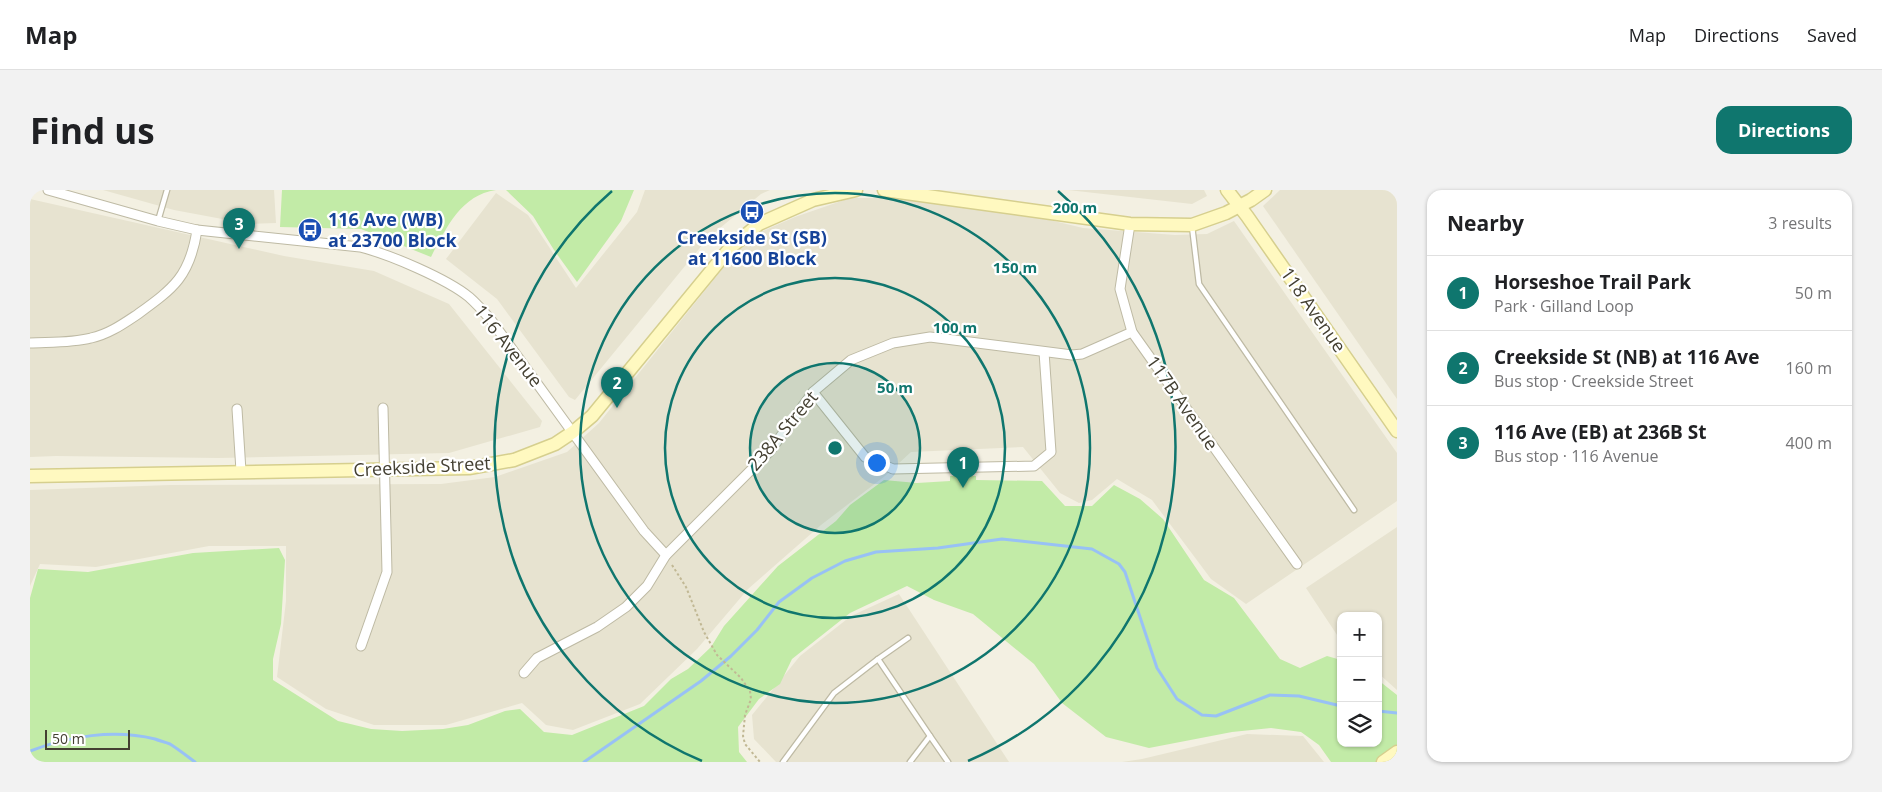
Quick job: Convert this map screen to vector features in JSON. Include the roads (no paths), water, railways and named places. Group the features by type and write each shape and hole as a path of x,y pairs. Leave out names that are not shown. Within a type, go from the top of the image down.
{"street":[{"name":"116 Avenue","path":"48,190 197,230 360,247 381,254 451,285 468,296 491,320 644,531 666,554"},
{"name":"Creekside Street","path":"30,476 469,468 501,463 533,454 555,444 592,416 730,248 759,224 813,200 856,190"},
{"path":"884,190 1130,224 1192,225 1204,222 1240,206 1265,190"},
{"name":"118 Avenue","path":"1227,190 1397,431"},
{"name":"117B Avenue","path":"1130,224 1120,289 1132,332 1297,564"},
{"path":"30,343 85,340 102,335 126,322 167,293 181,278 190,259 197,230"},
{"name":"238A Street","path":"524,673 536,658 597,627 626,607 647,586 666,554 770,451 813,392 851,360 893,343 930,337 1072,355 1082,354 1132,332"},
{"path":"813,392 865,457 893,469 1034,466 1051,452 1044,352"},
{"path":"361,646 387,572 383,408"},
{"path":"237,409 241,471"},
{"path":"1383,762 1397,752"}],"lane":[{"path":"158,221 167,190"},
{"path":"1192,225 1200,284 1354,510"},
{"path":"783,762 834,693 878,658 908,638"},
{"path":"878,658 948,762"},
{"path":"910,762 930,736"}],"waterway":[{"path":"584,762 701,681 731,656 757,630 779,602 812,578 845,561 876,552 938,548 1002,539 1092,549 1119,564 1125,572 1157,668 1177,699 1202,715 1216,716 1270,695 1299,696 1337,705"},
{"path":"1382,711 1397,713"},
{"path":"30,751 76,738 108,734 124,735 155,739 170,744 195,762"}],"place":[{"name":"Creekside St (SB) at 11600 Block","path":"752,212"},
{"name":"116 Ave (WB) at 23700 Block","path":"310,230"},
{"name":"116 Ave (EB) at 236B St","path":"239,249"},
{"name":"Creekside St (NB) at 116 Ave","path":"617,408"},
{"name":"Horseshoe Trail Park","path":"963,488"}]}
